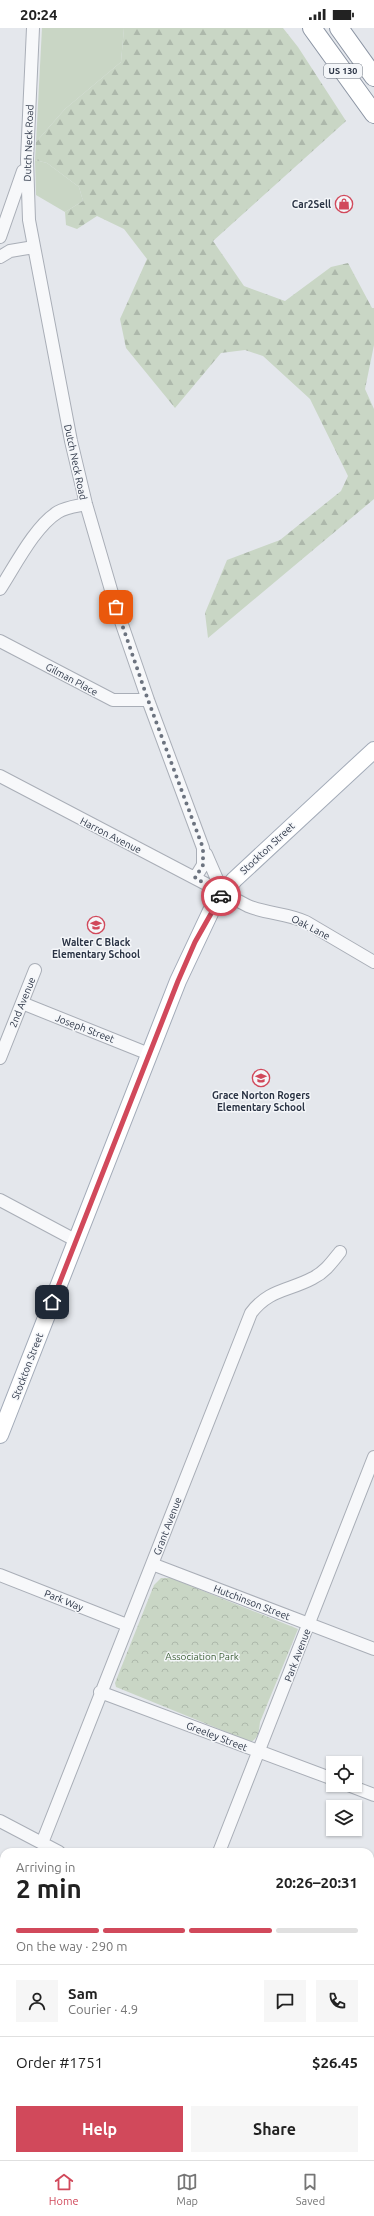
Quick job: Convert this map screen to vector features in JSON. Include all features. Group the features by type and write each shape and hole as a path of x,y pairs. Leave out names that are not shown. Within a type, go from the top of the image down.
{"highway":[{"name":"US 130","path":"312,28 374,114"},
{"name":"US 130","path":"339,28 374,77"}],"main road":[{"name":"Stockton Street","path":"0,1435 75,1240 195,942 223,893 249,865 374,750"}],"street":[{"name":"Dutch Neck Road","path":"32,28 27,188 34,247 71,441 86,504 116,607 148,700 203,848 203,865 195,878"},
{"path":"0,237 27,159"},
{"path":"0,257 10,251 34,247"},
{"path":"0,589 40,528 50,517 60,511 86,504"},
{"name":"Gilman Place","path":"0,641 113,700 148,700"},
{"name":"Harron Avenue","path":"0,776 223,893"},
{"path":"203,848 223,893"},
{"name":"Oak Lane","path":"223,893 260,911 294,917 306,922 374,962"},
{"name":"2nd Avenue","path":"0,1058 35,970"},
{"name":"Joseph Street","path":"22,1003 149,1054"},
{"path":"0,1200 75,1240"},
{"name":"Grant Avenue","path":"42,1843 100,1692 251,1313 269,1295 312,1278 325,1270 340,1252"},
{"name":"Park Avenue","path":"221,1848 374,1457"},
{"name":"Hutchinson Street","path":"152,1564 374,1649"},
{"name":"Park Way","path":"0,1575 127,1625"},
{"name":"Greeley Street","path":"100,1692 326,1776"},
{"path":"362,1790 374,1795"},
{"path":"0,1821 51,1848"}],"green space":[{"path":"42,28 124,28 121,62 65,109 36,142"},
{"path":"124,28 283,28 298,47 346,121 213,241 244,286 285,301 331,267 348,263 372,308 374,308 374,345 365,389 374,409 374,499 208,638 205,613 227,560 280,540 341,491 348,476 310,399 263,356 245,350 221,353 175,408 126,348 120,319 147,259 124,229 97,216 77,229 66,225 65,212 83,201 79,187 47,163 35,160 36,142 65,109 121,62"},
{"path":"35,160 47,163 79,187 83,201 65,212 36,195"},
{"name":"Association Park","path":"161,1578 171,1578 298,1629 260,1722 257,1736 251,1742 116,1687 115,1683 154,1585"}],"way so far":[{"path":"116,607 148,700 203,848 203,865 195,878 223,893 221,896"}],"place":[{"name":"Car2Sell","path":"344,204"},
{"name":"Walter C Black Elementary School","path":"96,925"},
{"name":"Grace Norton Rogers Elementary School","path":"261,1078"}],"route":[{"path":"52,1302 75,1240 178,981 211,910 221,896"}]}
